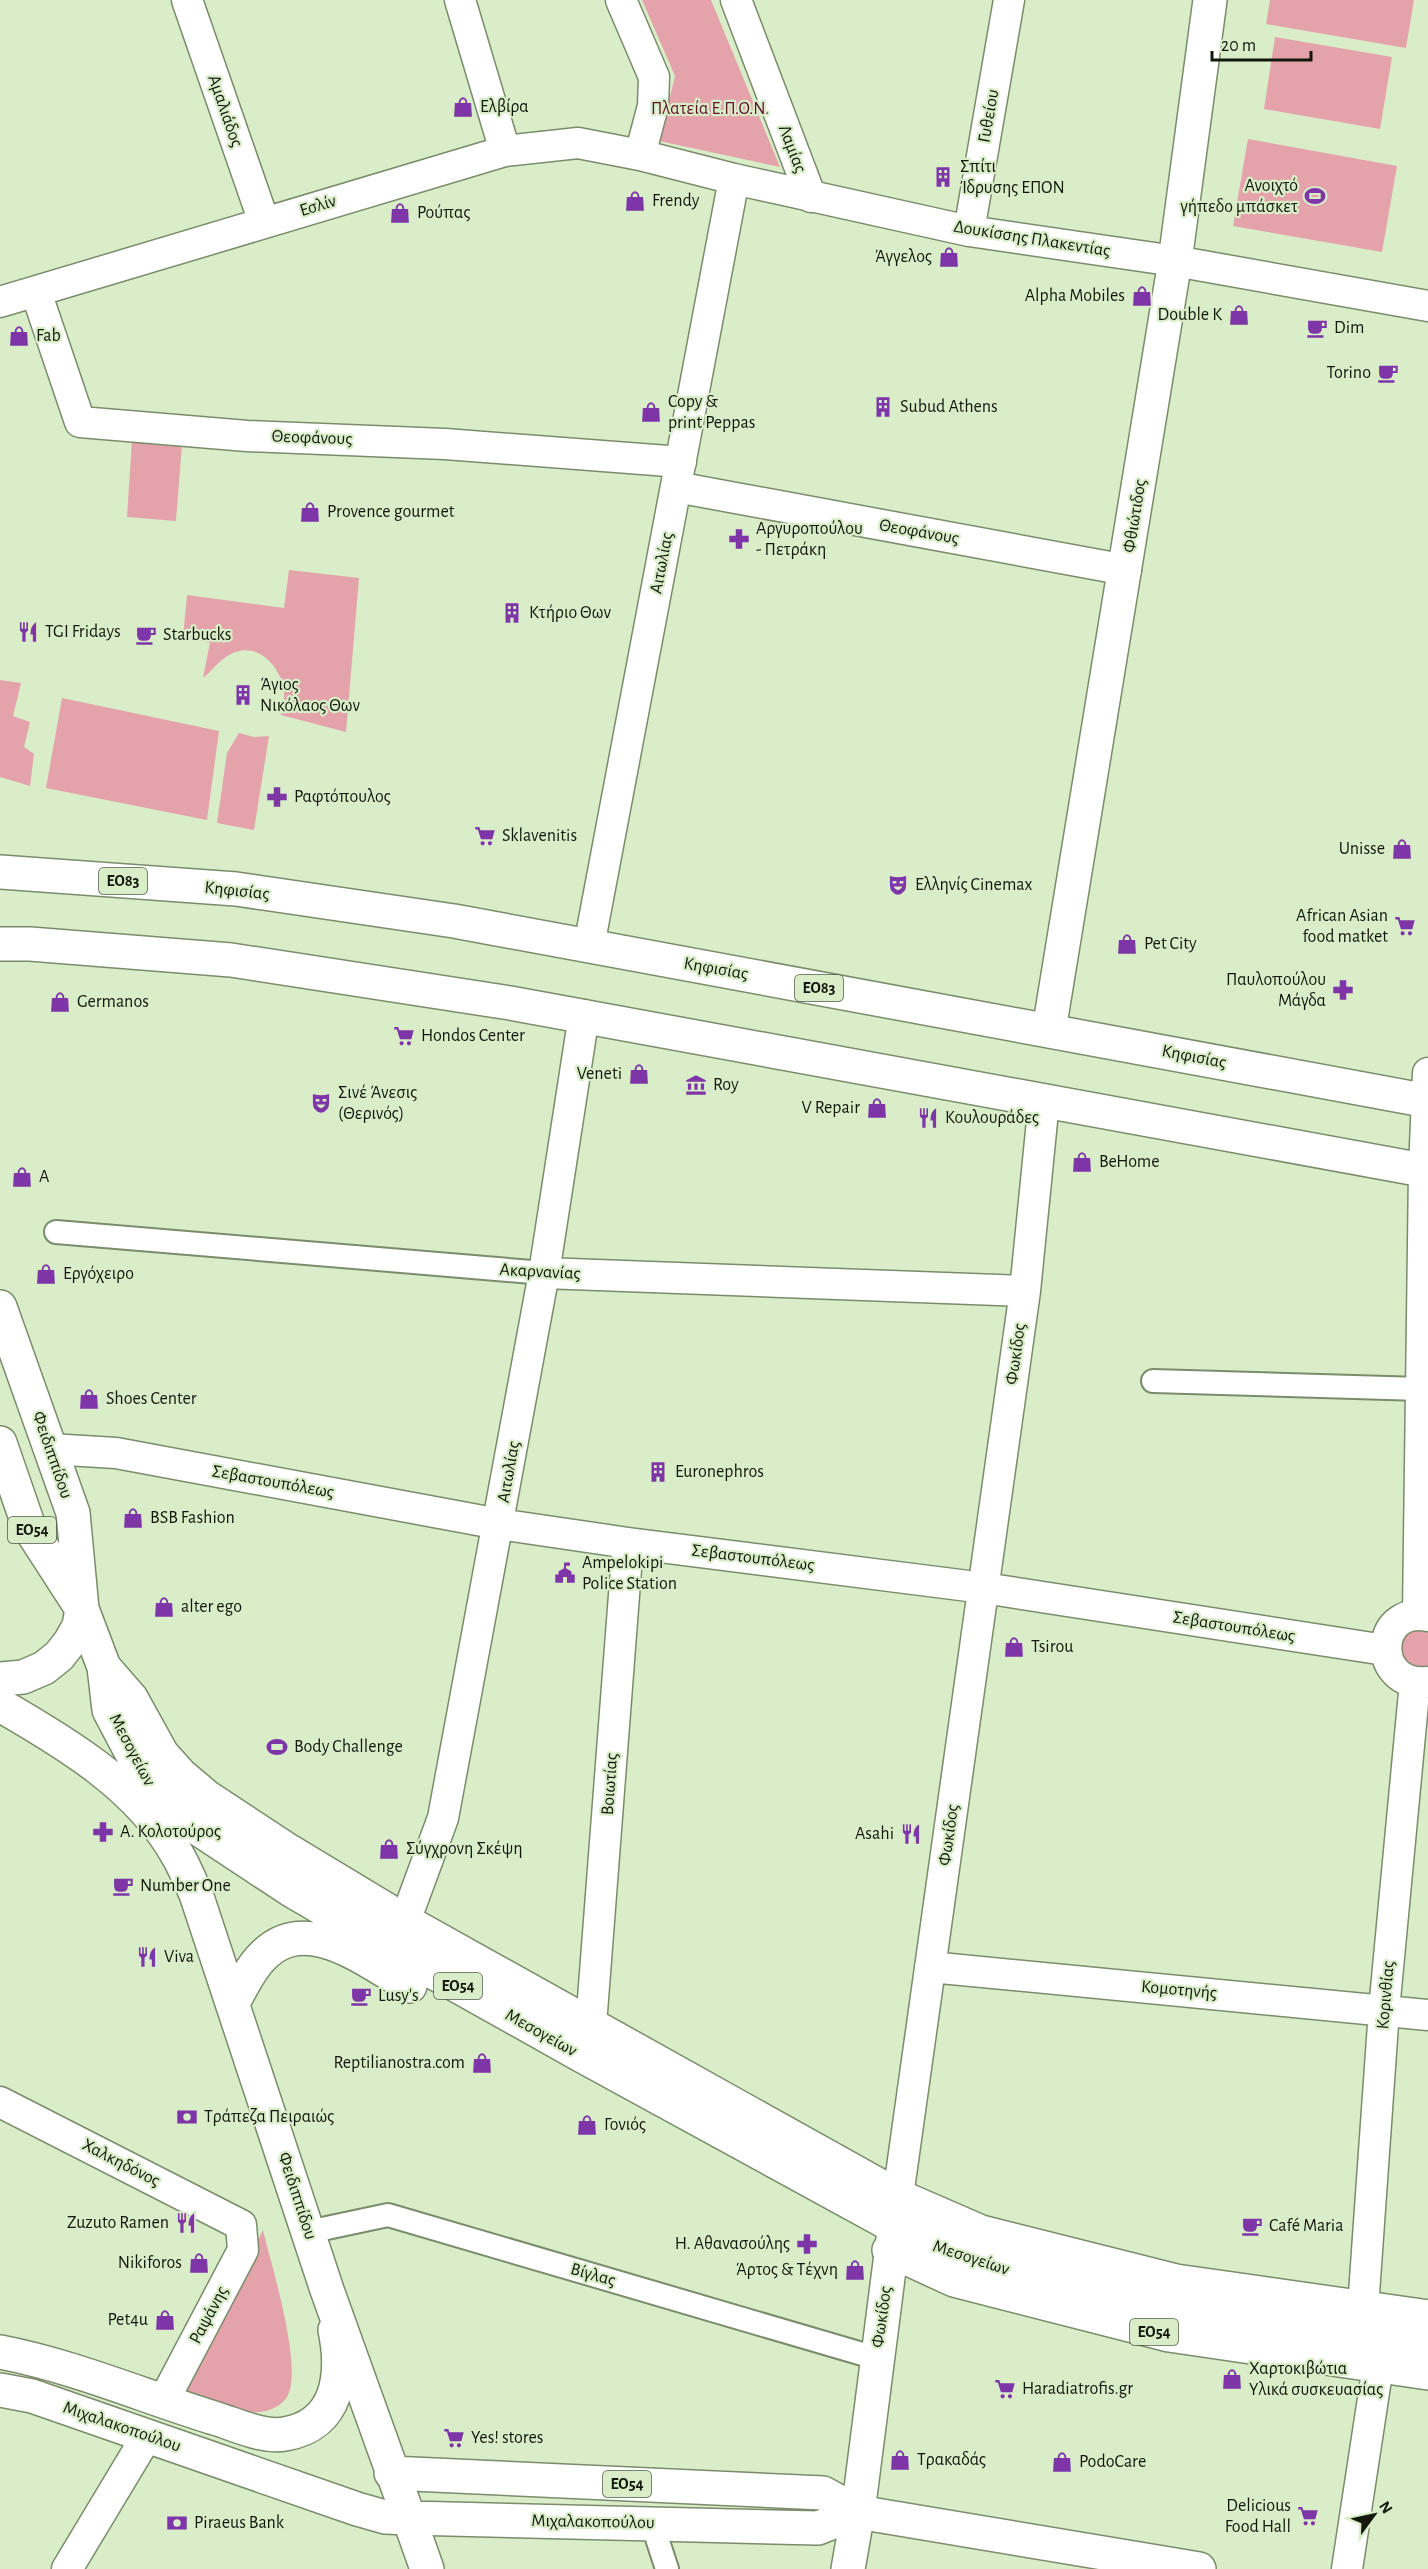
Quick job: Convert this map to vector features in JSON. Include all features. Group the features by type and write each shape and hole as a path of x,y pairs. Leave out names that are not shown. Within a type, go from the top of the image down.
{"main road":[{"name":"Φθιώτιδος","path":"1050,1030 1175,261 1210,0"},
{"name":"Κηφισίας","path":"0,873 236,890 454,921 1050,1030 1428,1092"},
{"path":"0,944 30,944 231,960 584,1015 1426,1170"},
{"name":"Φειδιππίδου","path":"0,1307 73,1513 82,1609"},
{"name":"Φειδιππίδου","path":"0,1443 30,1527 82,1609 104,1667"},
{"path":"0,1679 22,1677 44,1668 59,1656 79,1626 82,1609"},
{"name":"Μεσογείων","path":"104,1667 131,1698 162,1754 181,1775 207,1797 289,1851 405,1921 591,2025 894,2225 954,2280 1169,2336 1428,2373"},
{"name":"Μεσογείων","path":"104,1667 109,1710 140,1772 161,1799 188,1822 291,1890 390,1948 928,2245 977,2262 1172,2312 1428,2348"},
{"name":"Μεσογείων","path":"0,1705 81,1756 136,1800"},
{"name":"Φειδιππίδου","path":"136,1800 178,1855 196,1894 327,2290 427,2569"},
{"name":"Μεσογείων","path":"233,2003 259,1960 272,1947 289,1940 308,1937 337,1944 894,2225 981,2232 1037,2248 1176,2281 1428,2317"},
{"name":"Φωκίδος","path":"848,2569 858,2512 894,2225"},
{"name":"Μιχαλακοπούλου","path":"0,2352 42,2360 262,2433 284,2434 305,2428 323,2415 334,2397 339,2375 337,2340 327,2290"},
{"name":"Μιχαλακοπούλου","path":"0,2390 32,2396 357,2509 386,2517 818,2528 858,2512"},
{"name":"ΕΟ54","path":"392,2474 823,2493 858,2512 1093,2561 1199,2569"}],"street":[{"name":"Αμαλιάδος","path":"187,0 264,222"},
{"path":"460,0 505,151"},
{"path":"621,0 654,77 653,106 640,154"},
{"name":"Λαμίας","path":"736,0 811,197"},
{"name":"Γυθείου","path":"969,231 1009,0"},
{"name":"Εσλίν","path":"0,302 505,151 578,143 640,154"},
{"name":"Δουκίσσης Πλακεντίας","path":"640,154 734,179 969,231 1175,261 1428,306"},
{"name":"Αιτωλίας","path":"589,946 734,179"},
{"name":"Θεοφάνους","path":"36,292 80,422 247,436 445,444 679,475 1126,570"},
{"name":"Αιτωλίας","path":"405,1921 443,1818 544,1273 584,1015"},
{"path":"1421,1682 1404,1678 1394,1671 1388,1662 1385,1650 1391,1630 1399,1622 1423,1615 1421,1389 1428,1092"},
{"name":"Φωκίδος","path":"894,2225 1025,1291 1044,1101"},
{"name":"Ακαρνανίας","path":"56,1232 544,1273 1025,1291"},
{"path":"1154,1381 1421,1389"},
{"name":"Σεβαστουπόλεως","path":"50,1449 117,1453 499,1524 628,1543 984,1588 1385,1650"},
{"name":"Βοιωτίας","path":"591,2025 628,1543"},
{"name":"Κορινθίας","path":"1363,2308 1384,2010 1421,1682"},
{"name":"Κομοτηνής","path":"930,1966 1428,2015"},
{"name":"Χαλκηδόνος","path":"0,2102 241,2225"},
{"name":"Βίγλας","path":"308,2232 388,2216 876,2358"},
{"name":"Ραψάνης","path":"163,2402 243,2250 241,2225"},
{"path":"1347,2569 1378,2366"},
{"path":"68,2569 147,2436"},
{"path":"652,2523 667,2569"}],"green space":[{"name":"Πλατεία Ε.Π.Ο.Ν.","path":"642,0 711,0 780,167 659,141 675,76"},
{"path":"1270,0 1414,0 1406,48 1266,24"},
{"path":"1275,37 1392,57 1380,129 1264,109"},
{"name":"Ανοιχτό γήπεδο μπάσκετ","path":"1248,139 1397,166 1382,252 1233,226"},
{"path":"132,440 182,444 176,521 127,517"},
{"path":"289,570 359,578 346,732 281,715 284,692 279,674 273,665 259,653 241,651 231,654 203,678 210,643 183,637 187,595 284,608"},
{"path":"0,680 21,683 13,716 30,722 24,747 34,754 30,786 0,777"},
{"path":"62,698 219,731 207,820 46,788"},
{"path":"239,733 254,737 269,736 254,830 217,823 227,753"},
{"path":"1409,1630 1428,1631 1428,1670 1402,1666 1398,1642"},
{"path":"263,2230 279,2290 289,2341 292,2364 291,2383 287,2397 275,2408 260,2412 239,2412 180,2393"}],"place":[{"name":"Ελβίρα","path":"463,107"},
{"name":"Σπίτι Ίδρυσης ΕΠΟΝ","path":"943,177"},
{"name":"Ανοιχτό γήπεδο μπάσκετ","path":"1315,196"},
{"name":"Frendy","path":"635,201"},
{"name":"Ρούπας","path":"400,213"},
{"name":"Άγγελος","path":"949,257"},
{"name":"Alpha Mobiles","path":"1142,296"},
{"name":"Double K","path":"1239,315"},
{"name":"Dim","path":"1317,328"},
{"name":"Fab","path":"19,336"},
{"name":"Torino","path":"1388,373"},
{"name":"Subud Athens","path":"883,407"},
{"name":"Copy & print Peppas","path":"651,412"},
{"name":"Provence gourmet","path":"310,512"},
{"name":"Αργυροπούλου - Πετράκη","path":"739,539"},
{"name":"Κτήριο Θων","path":"512,613"},
{"name":"TGI Fridays","path":"28,632"},
{"name":"Starbucks","path":"146,635"},
{"name":"Άγιος Νικόλαος Θων","path":"243,695"},
{"name":"Ραφτόπουλος","path":"277,797"},
{"name":"Sklavenitis","path":"485,836"},
{"name":"Unisse","path":"1402,849"},
{"name":"Ελληνίς Cinemax","path":"898,885"},
{"name":"African Asian food matket","path":"1405,926"},
{"name":"Pet City","path":"1127,944"},
{"name":"Παυλοπούλου Μάγδα","path":"1343,990"},
{"name":"Germanos","path":"60,1002"},
{"name":"Hondos Center","path":"404,1036"},
{"name":"Veneti","path":"639,1074"},
{"name":"Roy","path":"696,1085"},
{"name":"Σινέ Άνεσις (Θερινός)","path":"321,1103"},
{"name":"V Repair","path":"877,1108"},
{"name":"Κουλουράδες","path":"928,1118"},
{"name":"BeHome","path":"1082,1162"},
{"name":"A","path":"22,1177"},
{"name":"Εργόχειρο","path":"46,1274"},
{"name":"Shoes Center","path":"89,1399"},
{"name":"Euronephros","path":"658,1472"},
{"name":"BSB Fashion","path":"133,1518"},
{"name":"Ampelokipi Police Station","path":"565,1573"},
{"name":"alter ego","path":"164,1607"},
{"name":"Tsirou","path":"1014,1647"},
{"name":"Body Challenge","path":"277,1747"},
{"name":"Α. Κολοτούρος","path":"103,1832"},
{"name":"Asahi","path":"911,1834"},
{"name":"Σύγχρονη Σκέψη","path":"389,1849"},
{"name":"Number One","path":"123,1886"},
{"name":"Viva","path":"147,1957"},
{"name":"Lusy's","path":"361,1996"},
{"name":"Reptilianostra.com","path":"482,2063"},
{"name":"Τράπεζα Πειραιώς","path":"187,2117"},
{"name":"Γονιός","path":"587,2125"},
{"name":"Zuzuto Ramen","path":"186,2223"},
{"name":"Café Maria","path":"1252,2226"},
{"name":"Η. Αθανασούλης","path":"807,2244"},
{"name":"Nikiforos","path":"199,2263"},
{"name":"Άρτος & Τέχνη","path":"855,2270"},
{"name":"Pet4u","path":"165,2320"},
{"name":"Χαρτοκιβώτια Υλικά συσκευασίας","path":"1232,2379"},
{"name":"Haradiatrofis.gr","path":"1005,2389"},
{"name":"Yes! stores","path":"454,2438"},
{"name":"Τρακαδάς","path":"900,2460"},
{"name":"PodoCare","path":"1062,2462"},
{"name":"Delicious Food Hall","path":"1308,2516"},
{"name":"Piraeus Bank","path":"177,2523"}]}
